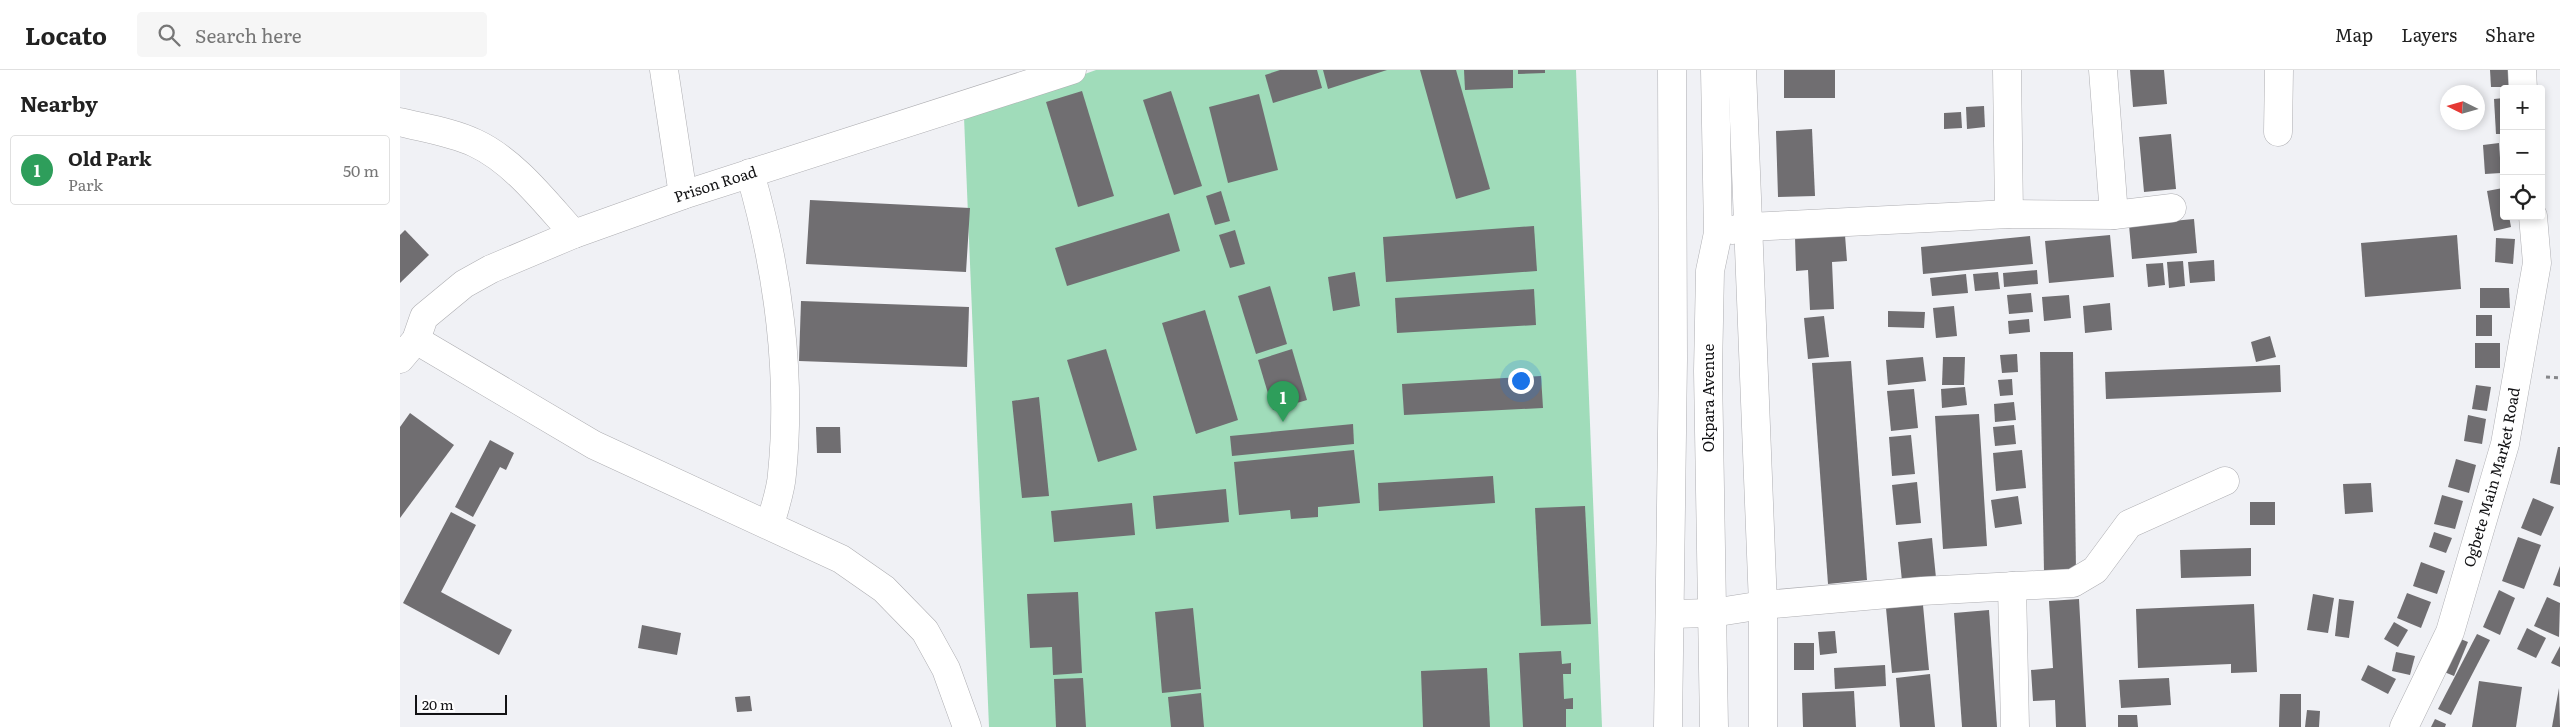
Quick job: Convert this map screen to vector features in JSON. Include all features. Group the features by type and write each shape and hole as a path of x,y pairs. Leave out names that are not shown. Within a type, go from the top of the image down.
{"street":[{"path":"664,70 683,195"},
{"name":"Prison Road","path":"408,350 424,318 464,284 491,269 574,234 683,195 1072,70"},
{"path":"1668,727 1673,359 1672,70"},
{"name":"Okpara Avenue","path":"1714,70 1718,233 1710,271 1708,361 1714,727"},
{"path":"1742,70 1763,604 1763,727"},
{"path":"2007,70 2009,214"},
{"path":"2103,70 2114,215"},
{"path":"2278,132 2279,70"},
{"path":"2522,70 2523,85"},
{"path":"400,122 473,142 492,152 530,186 574,234"},
{"path":"750,173 761,210 774,284 786,379 782,475 770,525"},
{"path":"1718,233 1748,227 2009,214 2114,215 2172,208"},
{"name":"Ogbete Main Market Road","path":"2404,727 2450,632 2505,444 2537,263 2533,220"},
{"path":"408,350 594,445 841,559 884,589 925,631 946,669 967,727"},
{"path":"1670,614 1712,613 1763,604 2073,582 2082,579 2095,570 2128,524 2225,481"},
{"path":"2012,586 2015,727"}],"green space":[{"path":"1096,70 1576,70 1602,727 989,727 964,117"}],"building":[{"path":"1280,70 1317,70 1322,88 1273,103 1265,75"},
{"path":"1323,70 1387,70 1328,89"},
{"path":"1420,70 1456,70 1490,189 1456,199"},
{"path":"1464,70 1513,70 1513,88 1465,90"},
{"path":"1518,70 1545,70 1545,73 1518,74"},
{"path":"1784,70 1835,70 1835,98 1784,98"},
{"path":"2130,70 2164,70 2167,104 2133,107"},
{"path":"2490,70 2509,70 2509,85 2491,87"},
{"path":"1082,91 1114,196 1078,207 1046,102"},
{"path":"1171,91 1202,186 1174,195 1143,100"},
{"path":"1259,94 1278,170 1228,183 1209,107"},
{"path":"2500,98 2500,134 2496,134 2494,99"},
{"path":"1984,106 1985,127 1967,129 1966,107"},
{"path":"1961,112 1962,128 1944,129 1944,113"},
{"path":"1812,129 1815,196 1778,197 1776,131"},
{"path":"2171,134 2176,189 2144,192 2139,137"},
{"path":"2499,143 2500,173 2485,174 2483,145"},
{"path":"2500,189 2500,220 2510,220 2511,227 2494,231 2487,191"},
{"path":"1221,191 1230,221 1215,225 1206,196"},
{"path":"810,200 970,208 966,272 806,264"},
{"path":"1169,213 1180,251 1067,286 1055,248"},
{"path":"2194,219 2197,253 2132,259 2129,225"},
{"path":"1534,226 1537,271 1386,282 1383,237"},
{"path":"405,230 429,255 400,283 400,235"},
{"path":"1235,230 1245,264 1230,268 1219,235"},
{"path":"1845,235 1847,261 1832,262 1834,309 1810,310 1808,270 1796,271 1795,237"},
{"path":"2110,235 2114,277 2049,283 2045,241"},
{"path":"2457,235 2461,289 2365,297 2361,243"},
{"path":"2030,236 2033,264 1923,274 1921,247"},
{"path":"2496,238 2515,239 2513,264 2495,262"},
{"path":"2214,260 2215,281 2190,283 2188,262"},
{"path":"2183,261 2185,286 2169,288 2167,262"},
{"path":"2163,263 2165,285 2148,287 2146,264"},
{"path":"2037,270 2038,284 2004,287 2003,273"},
{"path":"1355,272 1360,306 1333,311 1328,277"},
{"path":"1998,272 2000,289 1975,291 1973,274"},
{"path":"1966,274 1968,293 1932,296 1930,278"},
{"path":"1270,286 1287,344 1256,354 1238,296"},
{"path":"2480,288 2509,288 2510,308 2480,308"},
{"path":"1534,289 1536,325 1397,333 1395,298"},
{"path":"2031,293 2033,312 2009,314 2007,295"},
{"path":"2069,295 2071,318 2044,321 2042,297"},
{"path":"801,301 969,307 967,367 799,361"},
{"path":"2110,303 2112,330 2085,333 2083,306"},
{"path":"1954,306 1957,336 1936,338 1933,308"},
{"path":"1205,310 1238,420 1196,434 1162,323"},
{"path":"1888,311 1925,312 1924,328 1888,327"},
{"path":"2476,315 2492,315 2492,336 2476,336"},
{"path":"1824,316 1829,357 1808,359 1804,318"},
{"path":"2029,319 2030,332 2009,334 2008,321"},
{"path":"2270,336 2276,357 2256,362 2251,342"},
{"path":"2475,343 2500,343 2500,368 2475,368"},
{"path":"1106,349 1137,450 1098,462 1067,360"},
{"path":"1292,349 1307,400 1273,410 1258,360"},
{"path":"2040,352 2073,352 2076,572 2044,572"},
{"path":"2017,354 2018,372 2002,373 2000,355"},
{"path":"1923,357 1926,381 1888,385 1886,360"},
{"path":"1943,357 1965,357 1964,385 1942,385"},
{"path":"1851,361 1867,580 1828,584 1812,363"},
{"path":"2280,365 2281,392 2106,399 2105,372"},
{"path":"1541,376 1543,408 1404,415 1402,384"},
{"path":"2012,379 2013,395 2000,396 1998,380"},
{"path":"2476,385 2491,387 2487,411 2472,409"},
{"path":"1965,387 1967,405 1942,408 1941,389"},
{"path":"1914,389 1918,428 1891,431 1887,391"},
{"path":"1039,397 1049,496 1022,498 1012,401"},
{"path":"2014,402 2016,420 1995,422 1994,404"},
{"path":"410,413 454,445 400,518 400,427"},
{"path":"1979,414 1987,546 1943,549 1935,416"},
{"path":"2468,415 2486,419 2482,444 2464,441"},
{"path":"1353,424 1354,444 1232,456 1230,436"},
{"path":"2014,425 2016,444 1995,446 1993,427"},
{"path":"816,427 840,427 841,453 817,453"},
{"path":"1911,435 1915,474 1892,476 1889,437"},
{"path":"490,440 514,453 506,470 500,467 473,517 455,507"},
{"path":"2558,447 2560,447 2560,485 2550,483"},
{"path":"1354,450 1360,503 1318,507 1318,517 1291,519 1290,510 1239,515 1234,462"},
{"path":"2022,450 2026,488 1996,491 1993,453"},
{"path":"2456,459 2476,465 2469,493 2448,487"},
{"path":"1493,476 1495,503 1379,511 1378,483"},
{"path":"1917,482 1921,523 1896,525 1892,485"},
{"path":"2371,483 2373,512 2345,514 2343,484"},
{"path":"1226,489 1229,522 1156,529 1153,496"},
{"path":"2442,495 2463,501 2455,529 2434,524"},
{"path":"2018,496 2022,524 1995,528 1991,500"},
{"path":"2533,498 2554,507 2541,536 2521,528"},
{"path":"2250,502 2275,502 2275,525 2250,525"},
{"path":"1132,503 1135,535 1054,542 1051,511"},
{"path":"1585,506 1591,624 1541,626 1535,508"},
{"path":"451,512 476,525 441,592 512,630 499,655 403,603"},
{"path":"2434,532 2452,538 2446,553 2429,547"},
{"path":"2518,537 2541,545 2524,589 2502,581"},
{"path":"1932,538 1936,578 1902,581 1898,542"},
{"path":"2251,548 2251,576 2181,578 2180,550"},
{"path":"2421,562 2445,571 2437,594 2413,586"},
{"path":"2560,566 2560,587 2553,585"},
{"path":"2499,590 2515,598 2500,635 2483,627"},
{"path":"1078,592 1082,673 1053,675 1052,647 1030,648 1027,594"},
{"path":"2407,593 2431,602 2421,628 2397,618"},
{"path":"2313,594 2334,598 2328,633 2307,630"},
{"path":"2547,597 2560,603 2559,637 2534,626"},
{"path":"2079,599 2086,727 2056,727 2055,700 2033,701 2031,670 2053,668 2049,601"},
{"path":"2339,599 2354,601 2349,638 2335,636"},
{"path":"2254,604 2257,672 2231,673 2231,664 2138,668 2136,609"},
{"path":"1923,605 1929,670 1892,673 1886,608"},
{"path":"1193,608 1201,689 1162,693 1155,612"},
{"path":"1989,610 1997,727 1962,727 1954,613"},
{"path":"2394,622 2408,630 2398,647 2384,639"},
{"path":"642,625 681,633 677,655 638,648"},
{"path":"2527,628 2546,638 2536,658 2517,649"},
{"path":"1835,631 1837,653 1820,655 1818,632"},
{"path":"2477,634 2490,640 2451,715 2438,709"},
{"path":"2451,635 2468,642 2454,676 2437,669"},
{"path":"1794,643 1814,643 1814,670 1794,670"},
{"path":"2560,646 2560,667 2551,663"},
{"path":"1561,651 1562,664 1571,663 1571,674 1563,674 1564,699 1573,698 1573,709 1566,709 1566,727 1523,727 1519,653"},
{"path":"2396,652 2415,656 2410,675 2392,671"},
{"path":"1885,665 1886,686 1835,689 1834,668"},
{"path":"2368,665 2396,679 2388,694 2361,680"},
{"path":"1487,668 1490,727 1423,727 1421,671"},
{"path":"1930,674 1935,727 1900,727 1896,678"},
{"path":"1083,678 1086,727 1056,727 1054,679"},
{"path":"2169,678 2171,705 2121,708 2119,680"},
{"path":"2479,681 2522,687 2516,727 2472,727"},
{"path":"2559,688 2560,727 2552,727"},
{"path":"1854,691 1856,727 1803,727 1802,693"},
{"path":"1201,693 1204,727 1171,727 1168,697"},
{"path":"2280,694 2301,694 2301,727 2279,727"},
{"path":"750,696 752,711 737,712 735,697"},
{"path":"2307,710 2320,711 2319,727 2305,727"},
{"path":"2118,715 2137,715 2138,727 2118,727"},
{"path":"2435,719 2446,724 2445,727 2431,727"}],"place":[{"name":"Old Park","path":"1283,422"}]}
